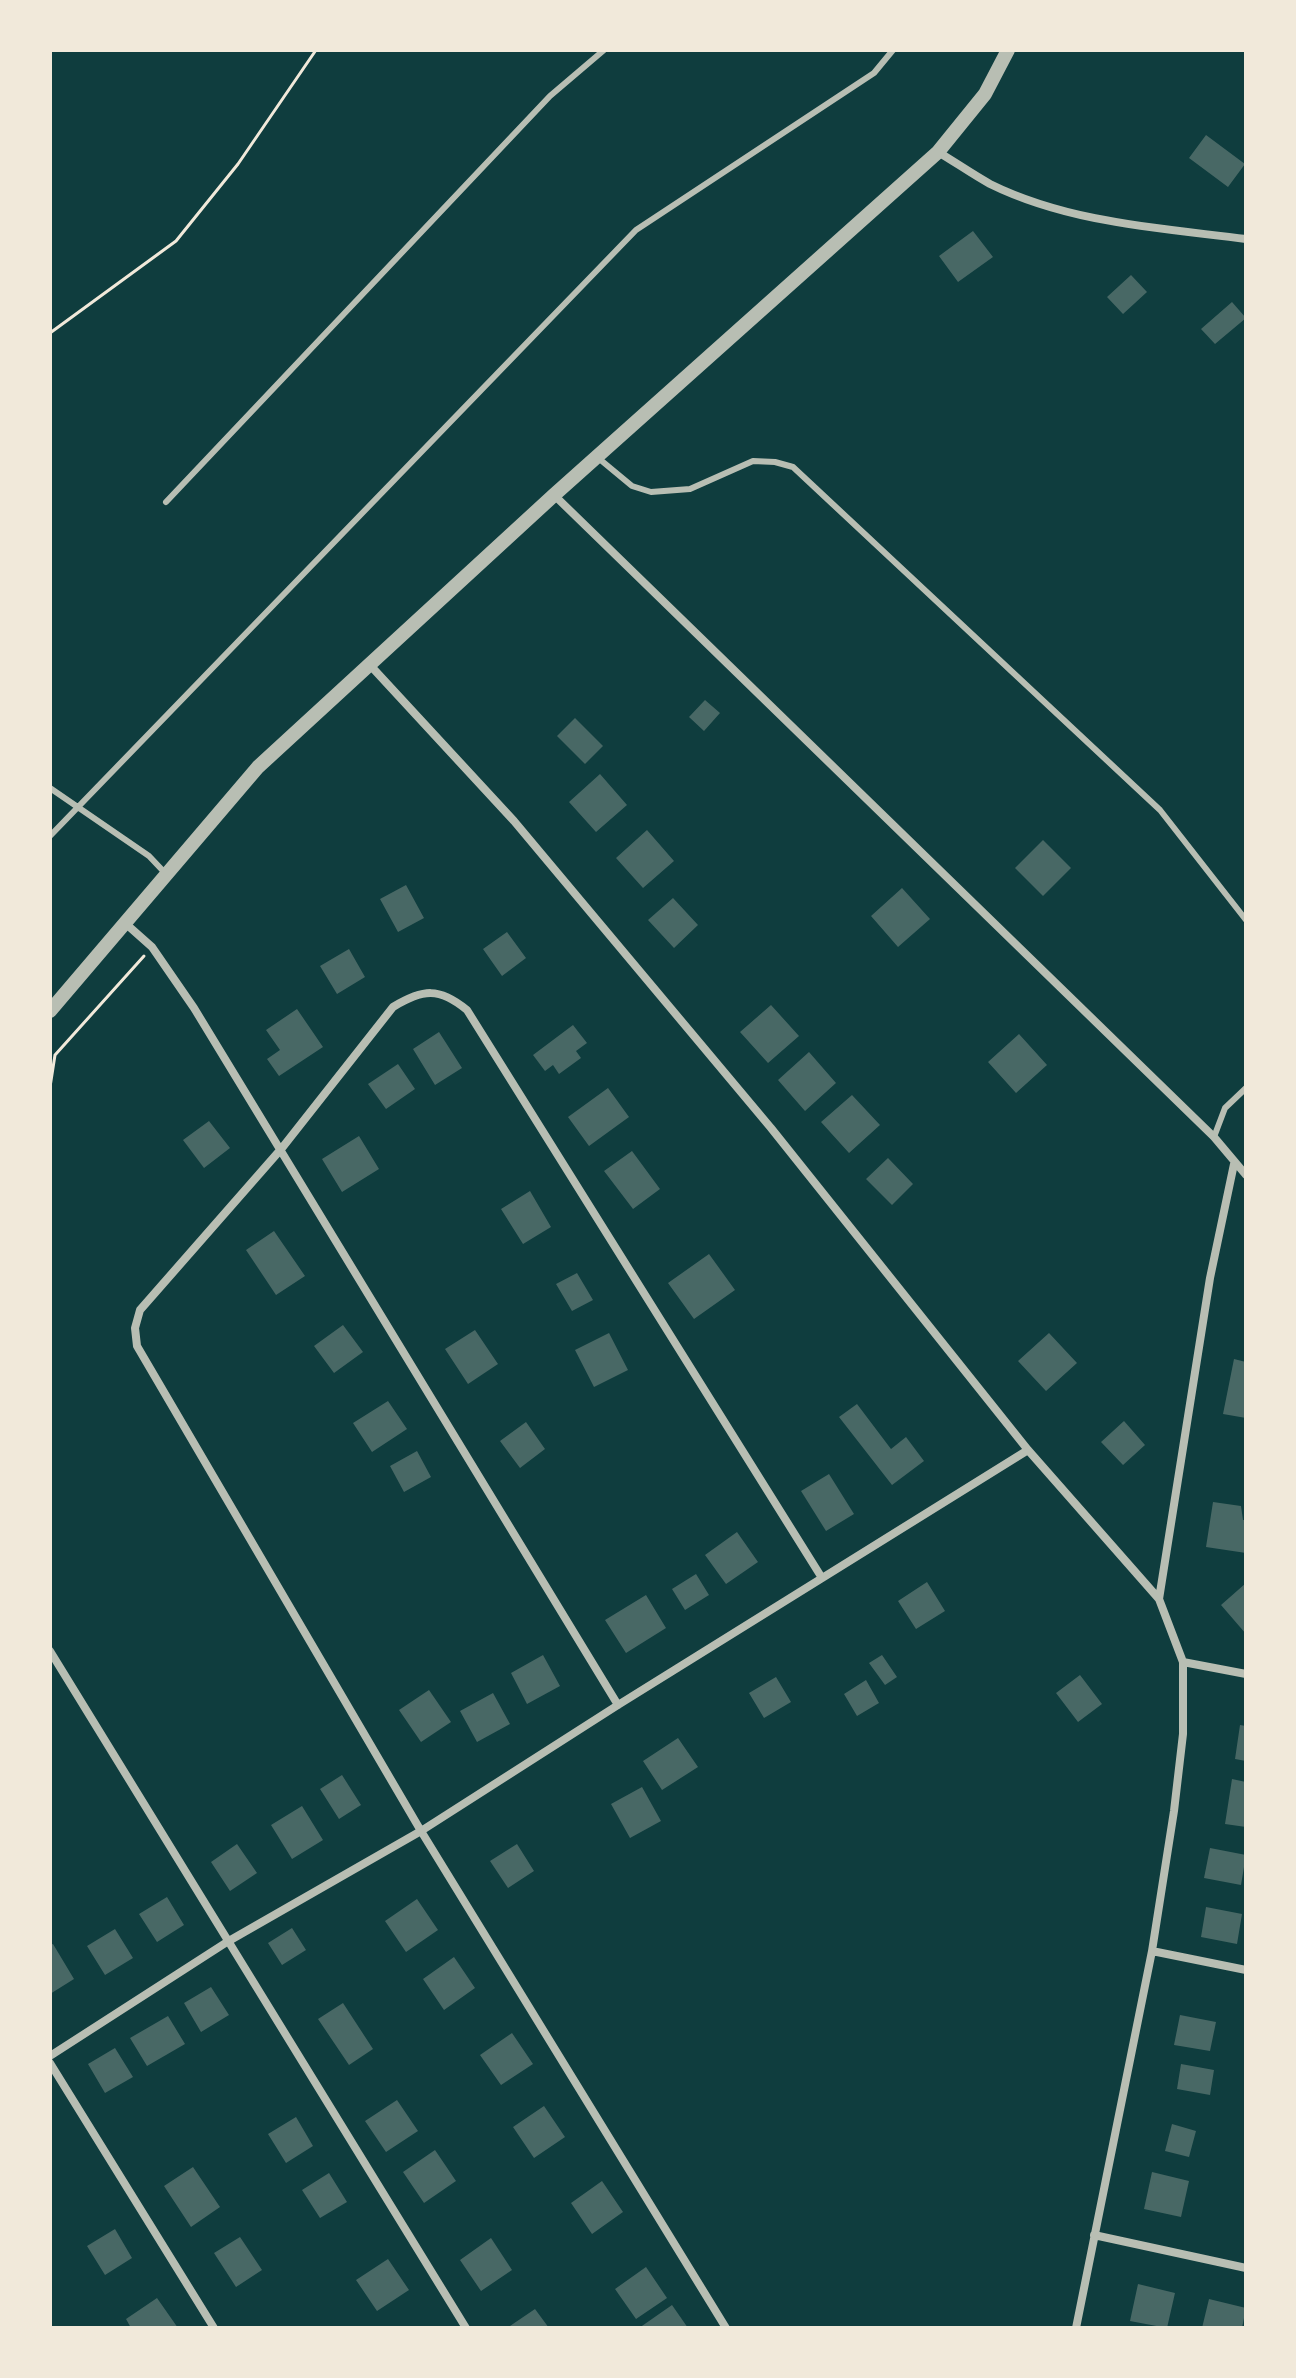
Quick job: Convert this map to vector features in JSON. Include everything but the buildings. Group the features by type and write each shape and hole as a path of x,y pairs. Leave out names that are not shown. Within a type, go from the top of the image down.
{"street":[{"path":"50,1011 258,767 554,495 938,152 985,94 1008,50"},
{"path":"938,152 991,184 1047,206 1105,221 1246,239"},
{"path":"554,495 1214,1137 1246,1175"},
{"path":"369,664 544,856 771,1128 1028,1450 1159,1599 1183,1662 1181,1749 1174,1811 1152,1951 1076,2328"},
{"path":"125,923 152,947 194,1008 282,1148 618,1705"},
{"path":"726,2328 421,1831 137,1346 135,1328 140,1310 282,1148 393,1007 414,994 436,993 453,998 467,1010 822,1578"},
{"path":"1159,1599 1210,1278 1234,1164"},
{"path":"50,2056 227,1942 421,1831 1028,1450"},
{"path":"50,1651 466,2328"},
{"path":"1183,1662 1246,1674"},
{"path":"1152,1951 1246,1970"},
{"path":"50,2063 214,2328"},
{"path":"1094,2235 1246,2268"}],"lane":[{"path":"166,502 550,96 604,50"},
{"path":"50,836 636,230 874,73 893,50"},
{"path":"597,457 632,486 651,492 690,489 753,461 793,467 1160,810 1246,920"},
{"path":"50,788 149,856 166,874"},
{"path":"1214,1137 1225,1108 1246,1088"}],"path":[{"path":"50,333 176,241 238,164 316,50"},
{"path":"50,1087 55,1055 152,947"}]}
